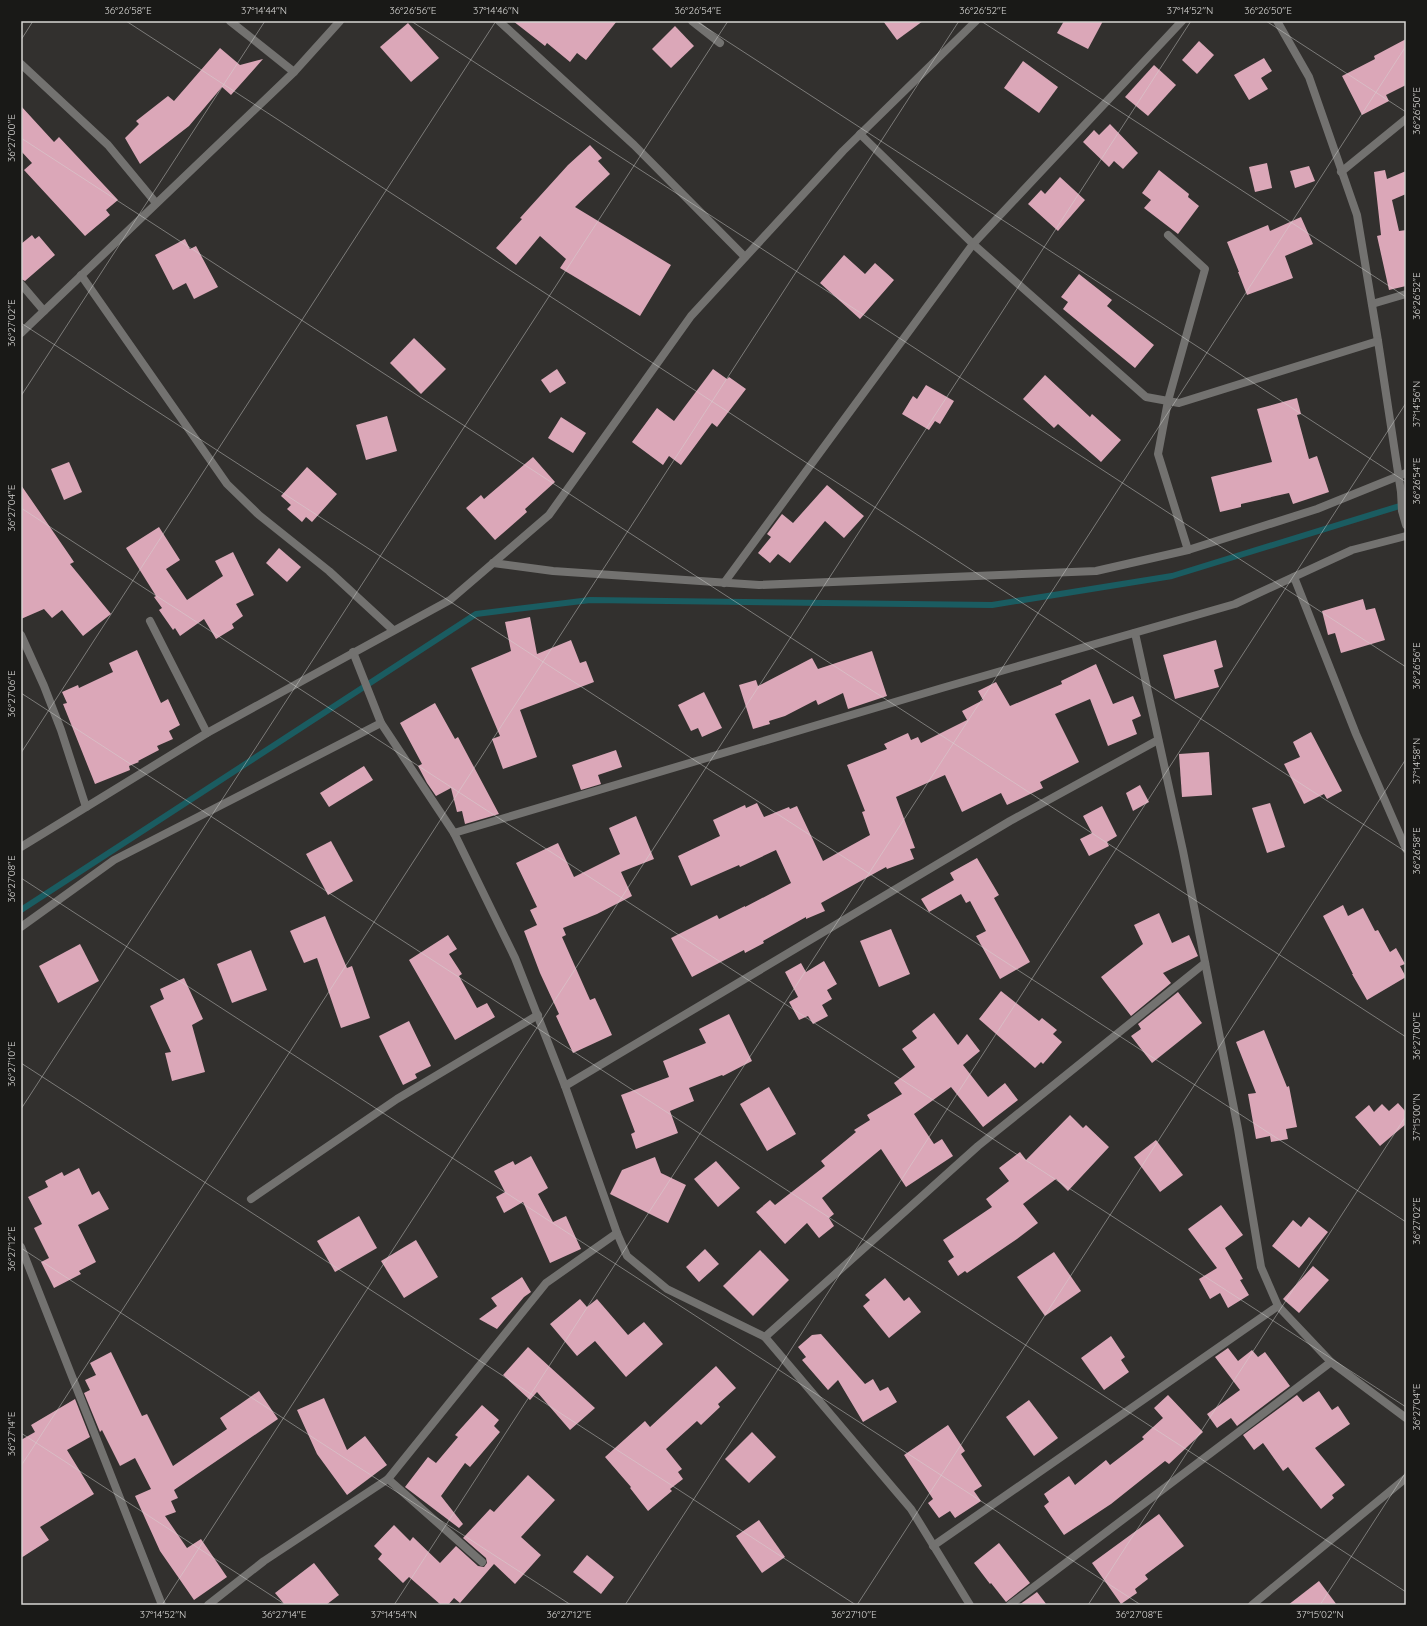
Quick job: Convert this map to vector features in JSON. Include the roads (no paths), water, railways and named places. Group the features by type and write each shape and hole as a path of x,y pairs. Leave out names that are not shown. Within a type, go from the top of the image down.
{"street":[{"path":"230,21 294,72"},
{"path":"21,333 294,72 340,21"},
{"path":"499,21 634,145 746,257"},
{"path":"692,21 720,43"},
{"path":"21,847 207,733 392,630 450,600 549,515 691,316 860,134 976,21"},
{"path":"724,583 972,244 1182,21"},
{"path":"1277,21 1309,77 1356,215 1402,474 1402,511 1406,525"},
{"path":"21,64 108,145 156,203"},
{"path":"1341,172 1406,119"},
{"path":"860,134 972,244 1146,397 1179,402 1378,341"},
{"path":"1168,235 1205,270 1168,401 1158,454 1188,550"},
{"path":"82,275 227,484 259,515 329,571 392,630"},
{"path":"21,284 44,311"},
{"path":"1372,304 1406,294"},
{"path":"493,563 552,571 758,585 1096,571 1188,550 1316,509 1402,474"},
{"path":"454,833 1235,604 1352,550 1406,536"},
{"path":"1294,577 1356,734 1406,849"},
{"path":"150,621 207,733"},
{"path":"1135,633 1183,851 1238,1129 1261,1267 1278,1306 1331,1362 1406,1418"},
{"path":"21,635 50,701 86,807"},
{"path":"353,652 381,722 454,833 515,958 565,1086 617,1233 627,1256 667,1290 765,1337 911,1509 970,1605"},
{"path":"21,927 114,860 381,722"},
{"path":"565,1086 1003,825 1158,740"},
{"path":"765,1337 978,1146 1205,963"},
{"path":"251,1199 397,1100 538,1015"},
{"path":"208,1605 264,1561 388,1479 546,1283 617,1233"},
{"path":"21,1247 162,1605"},
{"path":"933,1546 1278,1306"},
{"path":"1010,1605 1331,1362"},
{"path":"1252,1605 1406,1478"},
{"path":"388,1479 482,1562"}],"waterway":[{"path":"21,910 476,614 590,600 992,605 1172,576 1406,504"}]}
